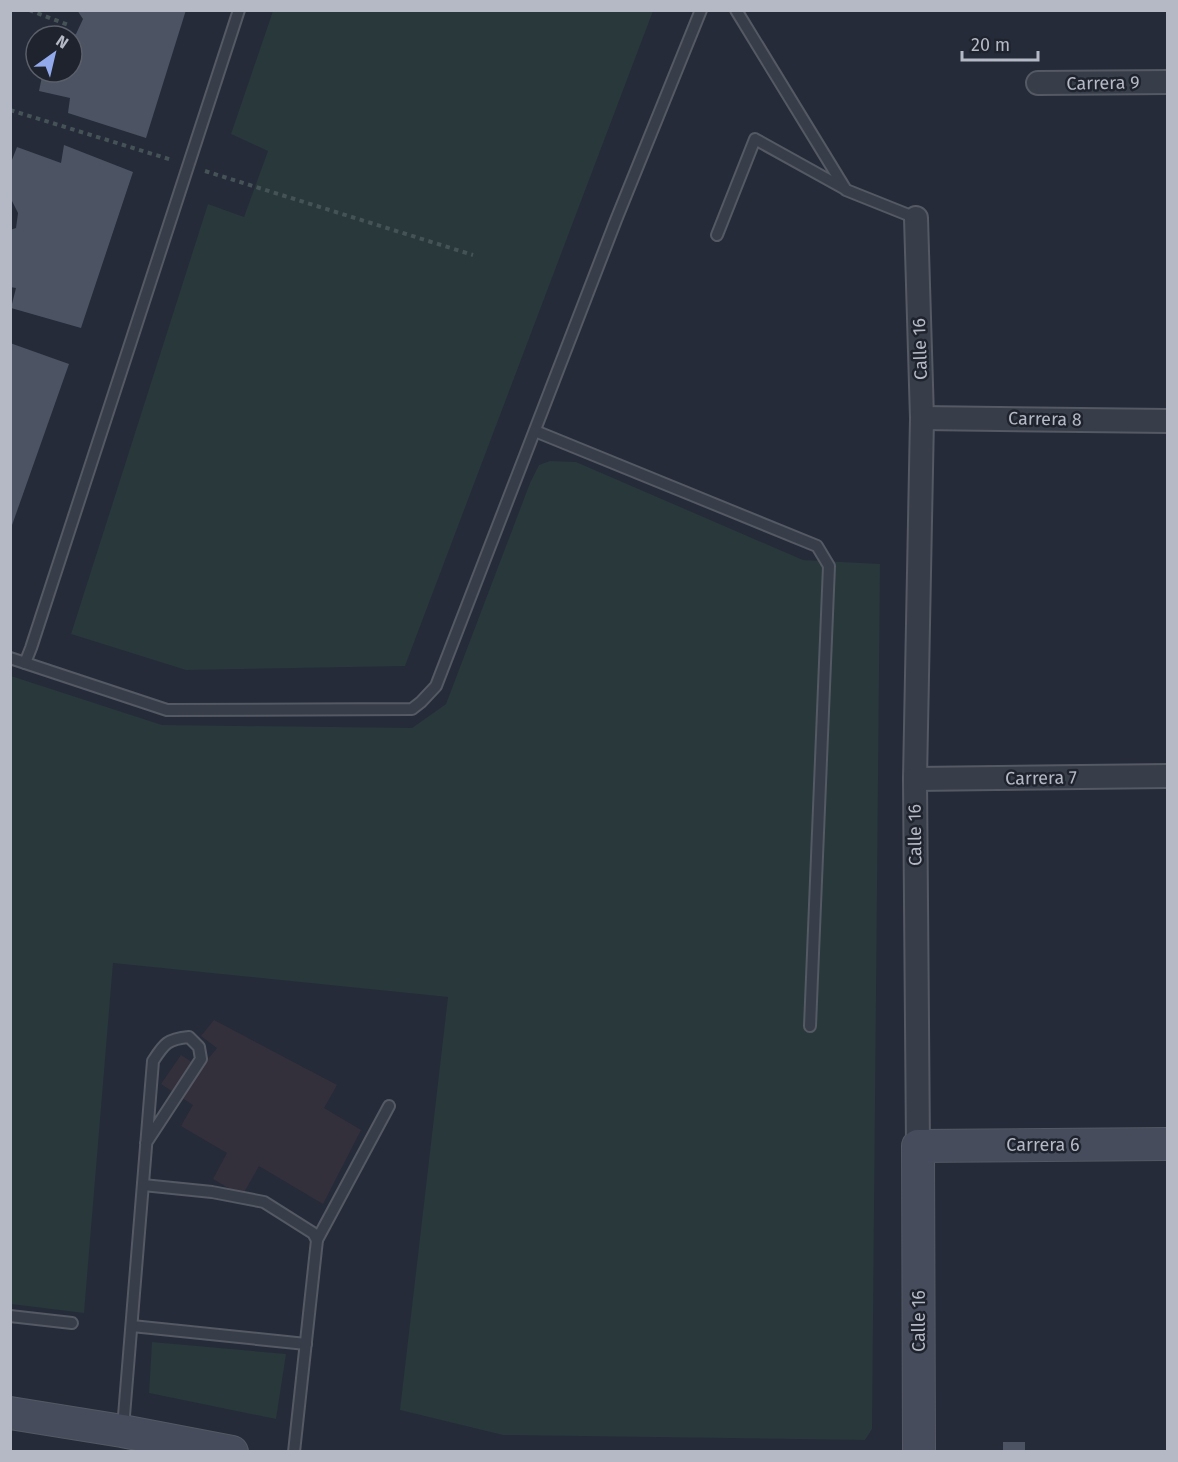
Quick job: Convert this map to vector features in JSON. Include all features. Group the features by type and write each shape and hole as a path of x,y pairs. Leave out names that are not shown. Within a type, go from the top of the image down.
{"street":[{"name":"Carrera 9","path":"1038,83 1167,82"},
{"name":"Calle 16","path":"916,218 922,418 915,779 919,1452"},
{"name":"Carrera 8","path":"922,418 1167,420"},
{"name":"Carrera 7","path":"915,779 1167,776"},
{"name":"Carrera 6","path":"918,1146 1167,1144"},
{"path":"10,1413 232,1452"}],"lane":[{"path":"25,663 239,10"},
{"path":"10,658 167,710 412,709 436,686 616,220 701,10"},
{"path":"736,10 846,190"},
{"path":"717,235 755,138 846,190 916,218"},
{"path":"535,431 817,546 829,566 810,1026"},
{"path":"122,1431 132,1326 146,1143 153,1061 162,1047 174,1038 189,1037 200,1047 201,1059 146,1143"},
{"path":"294,1452 317,1240 389,1106"},
{"path":"143,1185 212,1192 264,1202 313,1233 317,1240"},
{"path":"10,1316 72,1323"},
{"path":"132,1326 306,1344"}],"path":[{"path":"29,10 66,24"},
{"path":"10,110 473,255"}],"shaded area":[{"path":"273,11 653,11 405,666 186,670 71,634 208,204 244,217 268,151 231,134"},
{"path":"550,461 576,462 803,560 880,564 872,1429 865,1440 503,1435 400,1410 448,997 113,963 84,1313 11,1304 11,676 162,725 412,728 446,704 530,483 539,465"},
{"path":"214,1020 337,1085 324,1108 361,1130 323,1204 259,1166 242,1196 213,1179 227,1153 181,1126 193,1105 161,1084 181,1055 201,1068 217,1048 201,1036"},
{"path":"152,1342 286,1354 276,1419 149,1393"}],"building":[{"path":"77,10 186,10 146,138 68,113 70,98 39,91 40,84 84,84 84,24 81,24 83,19"},
{"path":"64,145 133,172 81,328 11,308 16,288 10,287 10,230 16,228 18,213 10,197 10,165 17,147 61,163"},
{"path":"10,343 69,364 11,528 10,528"},
{"path":"1003,1442 1025,1442 1025,1452 1003,1452"}]}
